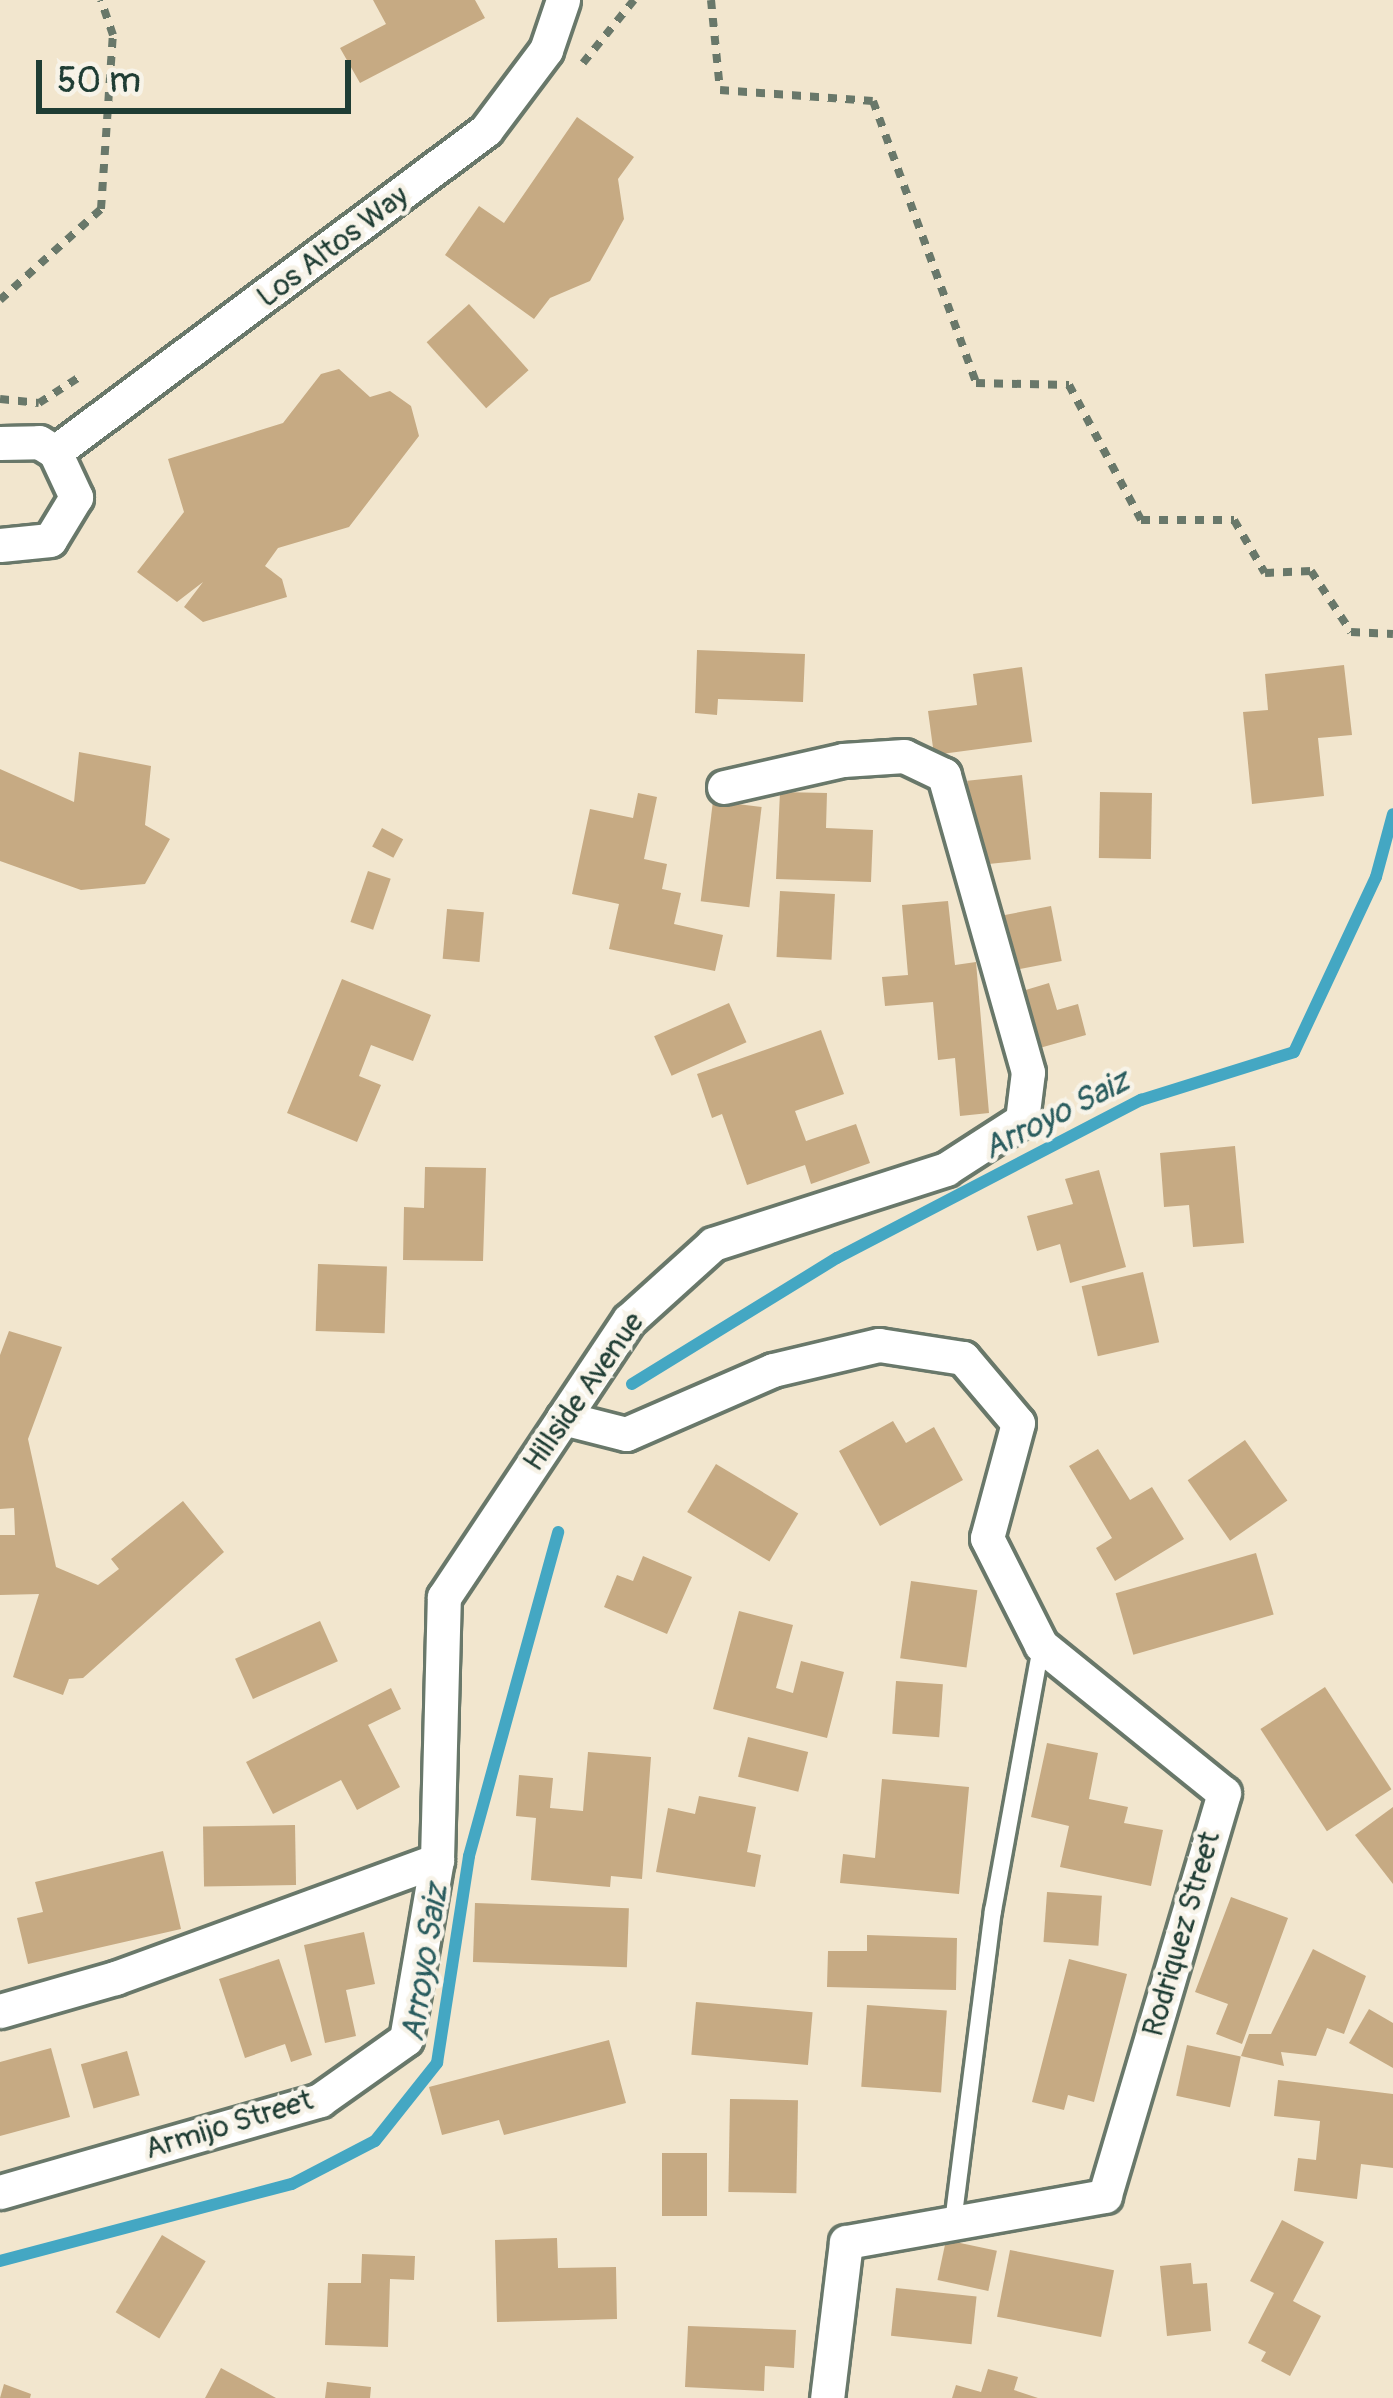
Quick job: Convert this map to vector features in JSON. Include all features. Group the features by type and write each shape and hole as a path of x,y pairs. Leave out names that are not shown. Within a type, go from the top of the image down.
{"street":[{"name":"Los Altos Way","path":"55,452 486,130 546,50 563,0"},
{"path":"0,443 20,439 55,452 74,480 72,514 50,540 0,545"},
{"name":"Hillside Avenue","path":"437,1860 444,1597 629,1319 713,1244 946,1169 1022,1120 1028,1072 944,775 904,756 843,760 724,787"},
{"name":"Rodriquez Street","path":"563,1418 626,1434 773,1370 879,1345 963,1358 1018,1423 987,1538 1041,1645 1224,1793 1105,2196 846,2242 827,2398"},
{"path":"0,2011 116,1978 437,1860"},
{"name":"Armijo Street","path":"0,2192 320,2100 406,2039 437,1860"}],"lane":[{"path":"953,2222 993,1911 1041,1645"}],"path":[{"path":"0,300 101,208 113,34 101,0"},
{"path":"564,65 584,63 634,0"},
{"path":"710,0 720,90 873,101 976,383 1069,385 1141,520 1234,520 1265,573 1311,571 1351,632 1393,634"},
{"path":"0,399 39,403 78,378"}],"building":[{"path":"373,0 475,0 485,18 360,83 340,48 386,24"},
{"path":"577,117 634,157 618,179 624,219 590,281 550,298 534,319 445,255 479,206 504,223"},
{"path":"469,304 529,370 486,408 427,342"},
{"path":"339,369 370,397 390,391 411,406 419,436 349,527 278,548 265,566 282,579 287,597 203,622 184,607 203,582 177,602 137,572 184,512 168,459 283,423 321,374"},
{"path":"697,650 805,654 803,702 718,699 717,715 695,713"},
{"path":"1344,665 1352,735 1318,738 1324,796 1252,804 1243,712 1268,710 1265,674"},
{"path":"1022,667 1032,742 934,755 928,711 977,705 973,674"},
{"path":"79,752 151,766 145,825 170,839 145,884 81,890 0,861 0,769 74,802"},
{"path":"1022,775 1031,860 976,865 967,781"},
{"path":"780,792 827,793 826,828 873,830 871,882 776,879"},
{"path":"1100,792 1152,793 1151,859 1099,858"},
{"path":"638,793 657,797 644,859 667,864 662,889 681,893 674,924 723,935 715,971 609,949 619,904 572,894 590,809 633,818"},
{"path":"713,801 762,807 749,907 701,901"},
{"path":"382,828 403,839 393,858 372,847"},
{"path":"368,871 391,879 373,930 350,922"},
{"path":"780,891 835,894 831,960 777,957"},
{"path":"948,901 955,965 976,962 989,1113 960,1116 955,1058 938,1060 933,1002 885,1006 882,977 908,975 902,905"},
{"path":"1051,906 1062,961 1008,971 997,916"},
{"path":"447,909 484,912 480,962 443,959"},
{"path":"342,979 431,1015 413,1061 371,1045 359,1076 381,1085 357,1142 287,1113"},
{"path":"1049,983 1057,1010 1078,1004 1086,1035 1036,1049 1019,992"},
{"path":"729,1003 746,1042 672,1076 654,1036"},
{"path":"821,1030 844,1094 795,1111 806,1141 856,1124 870,1163 811,1184 805,1165 747,1185 722,1114 712,1118 697,1074"},
{"path":"1235,1146 1244,1243 1193,1247 1189,1205 1164,1207 1160,1153"},
{"path":"425,1167 486,1168 483,1261 403,1260 404,1207 424,1208"},
{"path":"1099,1170 1126,1267 1070,1283 1060,1244 1037,1251 1027,1216 1073,1204 1065,1179"},
{"path":"318,1264 387,1266 385,1333 316,1331"},
{"path":"1143,1272 1159,1342 1098,1356 1082,1286"},
{"path":"9,1331 62,1347 28,1439 56,1567 98,1585 119,1569 111,1559 183,1501 224,1552 83,1678 69,1679 63,1695 13,1677 39,1594 0,1595 0,1535 15,1535 14,1508 0,1509 0,1355"},
{"path":"893,1421 906,1443 934,1427 963,1480 880,1526 839,1451"},
{"path":"1245,1440 1287,1501 1230,1541 1188,1480"},
{"path":"1098,1449 1130,1500 1152,1487 1184,1539 1115,1581 1096,1548 1112,1538 1069,1466"},
{"path":"716,1464 798,1513 769,1561 687,1512"},
{"path":"1256,1553 1274,1615 1133,1655 1116,1593"},
{"path":"643,1556 692,1577 667,1634 604,1607 617,1575 633,1581"},
{"path":"911,1581 977,1590 966,1668 900,1658"},
{"path":"739,1611 793,1625 776,1688 793,1693 801,1661 844,1672 827,1738 713,1709"},
{"path":"320,1621 338,1661 253,1699 235,1659"},
{"path":"896,1681 943,1684 939,1737 892,1734"},
{"path":"1325,1687 1391,1789 1327,1831 1260,1729"},
{"path":"391,1688 401,1709 368,1725 400,1787 357,1810 341,1780 273,1814 246,1762"},
{"path":"748,1737 808,1752 798,1792 738,1777"},
{"path":"1047,1743 1098,1753 1089,1799 1128,1807 1124,1823 1163,1830 1151,1886 1060,1867 1069,1826 1031,1817"},
{"path":"588,1752 651,1757 642,1879 611,1876 610,1887 531,1880 536,1818 516,1816 519,1775 553,1778 550,1808 583,1811"},
{"path":"882,1779 969,1787 959,1894 840,1883 843,1854 875,1858"},
{"path":"699,1796 756,1807 747,1852 761,1855 755,1887 656,1872 668,1808 695,1814"},
{"path":"1393,1807 1393,1884 1355,1835"},
{"path":"295,1825 296,1885 204,1887 203,1827"},
{"path":"163,1851 181,1929 28,1964 17,1918 43,1912 35,1882"},
{"path":"1047,1892 1102,1896 1098,1946 1044,1942"},
{"path":"1231,1897 1288,1918 1242,2044 1216,2034 1228,2004 1195,1992"},
{"path":"475,1903 629,1908 627,1967 473,1962"},
{"path":"364,1932 375,1984 346,1990 356,2036 325,2043 304,1945"},
{"path":"867,1935 957,1938 956,1990 827,1987 828,1951 867,1951"},
{"path":"1313,1949 1366,1976 1344,2034 1327,2028 1316,2056 1281,2052 1284,2066 1241,2056 1249,2034 1271,2034"},
{"path":"279,1959 312,2055 291,2062 285,2044 245,2058 219,1979"},
{"path":"1069,1959 1127,1974 1094,2102 1068,2095 1064,2110 1032,2102"},
{"path":"696,2002 813,2012 808,2065 691,2055"},
{"path":"867,2005 947,2011 941,2092 861,2087"},
{"path":"1369,2009 1393,2023 1393,2068 1349,2043"},
{"path":"609,2040 626,2103 504,2135 499,2120 442,2135 429,2087"},
{"path":"1187,2045 1241,2056 1230,2107 1176,2096"},
{"path":"51,2048 70,2117 0,2136 0,2062"},
{"path":"127,2051 140,2095 94,2108 81,2064"},
{"path":"1278,2080 1393,2094 1393,2168 1361,2164 1357,2199 1294,2191 1298,2158 1316,2160 1320,2121 1274,2116"},
{"path":"730,2099 798,2100 796,2193 728,2192"},
{"path":"662,2153 707,2153 707,2216 662,2216"},
{"path":"1282,2220 1324,2242 1293,2301 1321,2316 1290,2376 1261,2361 1266,2352 1248,2343 1274,2293 1250,2281"},
{"path":"162,2235 206,2261 159,2338 116,2312"},
{"path":"557,2238 558,2268 616,2267 617,2319 497,2322 495,2240"},
{"path":"946,2240 997,2251 988,2291 937,2280"},
{"path":"1010,2250 1114,2270 1101,2337 997,2317"},
{"path":"362,2254 415,2256 414,2280 390,2279 388,2347 325,2345 328,2283 361,2283"},
{"path":"1191,2263 1193,2284 1207,2283 1211,2331 1167,2336 1160,2266"},
{"path":"896,2288 977,2296 972,2344 891,2336"},
{"path":"688,2326 796,2330 794,2368 765,2366 764,2391 685,2387"},
{"path":"221,2368 276,2398 205,2398"},
{"path":"988,2369 1018,2377 1014,2390 1038,2398 952,2398 956,2385 981,2392"},
{"path":"327,2382 371,2387 370,2398 325,2398"},
{"path":"4,2384 31,2394 30,2398 0,2398"}],"waterway":[{"name":"Arroyo Saiz","path":"632,1384 837,1258 1141,1100 1294,1052 1376,877 1393,814"},
{"name":"Arroyo Saiz","path":"0,2261 292,2184 375,2141 437,2063 469,1856 558,1532"}]}
